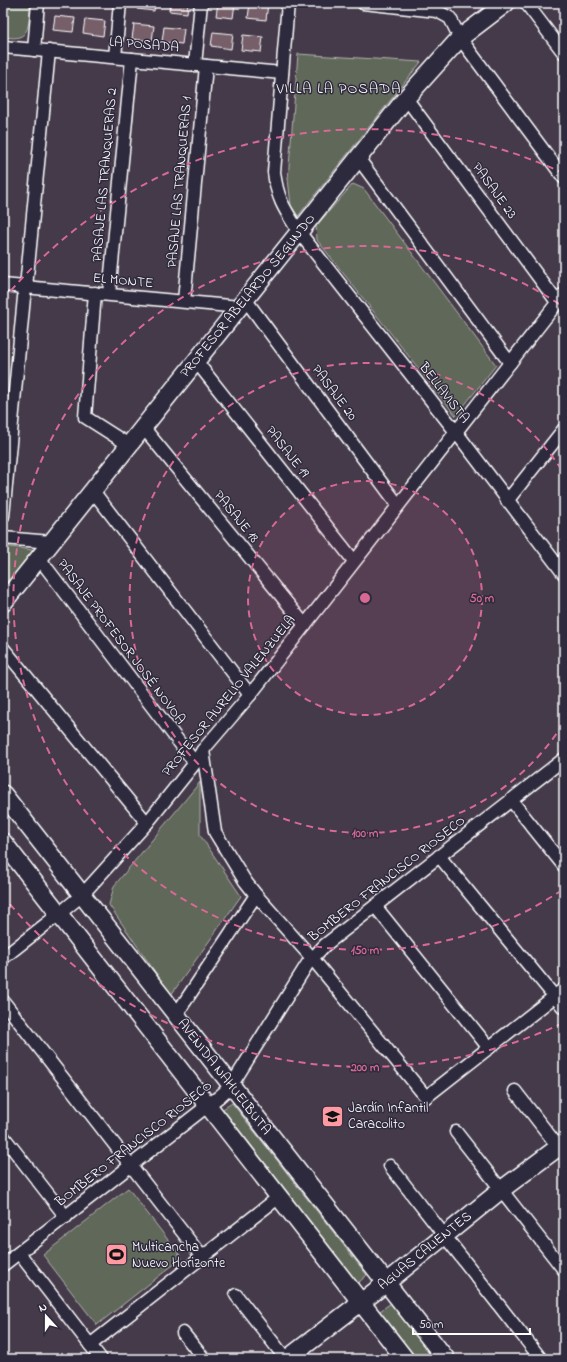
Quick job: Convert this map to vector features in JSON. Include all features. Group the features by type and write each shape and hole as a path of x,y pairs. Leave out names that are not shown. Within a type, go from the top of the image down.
{"street":[{"path":"34,50 38,3"},
{"path":"115,58 120,3"},
{"name":"PASAJE LAS TRANQUERAS 1","path":"184,302 201,65 201,3"},
{"name":"BELLAVISTA","path":"288,3 274,172 281,205 299,232 456,432 507,501 562,568"},
{"path":"363,3 437,10 450,18 460,38 564,178"},
{"name":"PROFESOR ABELARDO SEGUNDO","path":"3,603 406,98 460,38 506,3"},
{"path":"526,3 564,53"},
{"name":"LA POSADA","path":"3,47 282,73"},
{"path":"3,516 49,51"},
{"name":"PASAJE LAS TRANQUERAS 2","path":"109,294 132,59"},
{"name":"PASAJE 23","path":"406,98 561,298"},
{"path":"358,158 510,363"},
{"name":"EL MONTE","path":"3,285 184,302 243,303"},
{"path":"95,293 85,417 129,445"},
{"name":"PROFESOR AURELIO VALENZUELA","path":"3,958 82,895 147,822 203,750 250,695 561,298"},
{"name":"PASAJE 20","path":"243,303 398,505"},
{"name":"PASAJE 19","path":"196,361 354,561"},
{"name":"PASAJE 18","path":"143,427 305,625"},
{"path":"507,501 564,430"},
{"path":"93,491 250,695"},
{"path":"3,538 51,542"},
{"name":"PASAJE PROFESOR JOSÉ NOVOA","path":"39,558 194,763"},
{"path":"3,648 147,822"},
{"path":"203,750 215,832 245,881 312,958 426,1097 559,993"},
{"name":"BOMBERO FRANCISCO RIOSECO","path":"3,1265 232,1086 312,958 325,945 564,758"},
{"name":"AVENIDA NAHUELBUTA","path":"3,794 446,1359"},
{"path":"511,800 564,866"},
{"path":"3,842 405,1359"},
{"path":"439,856 559,993 564,1008"},
{"path":"176,1015 256,895"},
{"path":"375,906 489,1048"},
{"path":"3,1001 202,1257"},
{"path":"515,1091 562,1148"},
{"path":"456,1132 564,1270"},
{"path":"3,1136 66,1217"},
{"name":"AGUAS CALIENTES","path":"287,1359 386,1283 501,1190 562,1148"},
{"path":"390,1166 541,1359"},
{"path":"90,1345 279,1196"},
{"path":"19,1253 101,1359"},
{"path":"236,1295 287,1359"},
{"path":"183,1333 204,1359"}],"green space":[{"path":"3,3 30,3 29,23 26,32 23,35 15,38 3,37"},
{"path":"298,54 421,62 298,216 291,205 288,179"},
{"path":"353,184 364,189 496,365 456,416 317,240 316,226"},
{"path":"3,546 33,550 3,588"},
{"path":"200,782 200,835 241,896 171,995 109,905 114,886"},
{"path":"232,1103 367,1275 358,1283 223,1109"},
{"path":"128,1188 182,1258 97,1325 43,1255"},
{"path":"391,1303 434,1359 417,1359 380,1311"}],"building":[{"path":"138,3 155,3 154,11 137,9"},
{"path":"170,3 188,3 187,13 169,11"},
{"path":"218,3 235,3 233,18 216,16"},
{"path":"250,3 268,3 266,20 248,18"},
{"path":"55,16 75,18 73,32 53,30"},
{"path":"85,19 105,21 103,36 83,33"},
{"path":"134,24 154,26 152,41 132,39"},
{"path":"164,27 184,29 182,44 162,42"},
{"path":"213,32 233,34 231,49 211,46"},
{"path":"243,35 263,37 261,52 241,50"}],"place":[{"name":"Jardín Infantil Caracolito","path":"333,1116"},
{"name":"Multicancha Nuevo Horizonte","path":"116,1255"}],"district":[{"name":"VILLA LA POSADA","path":"339,89"}]}
